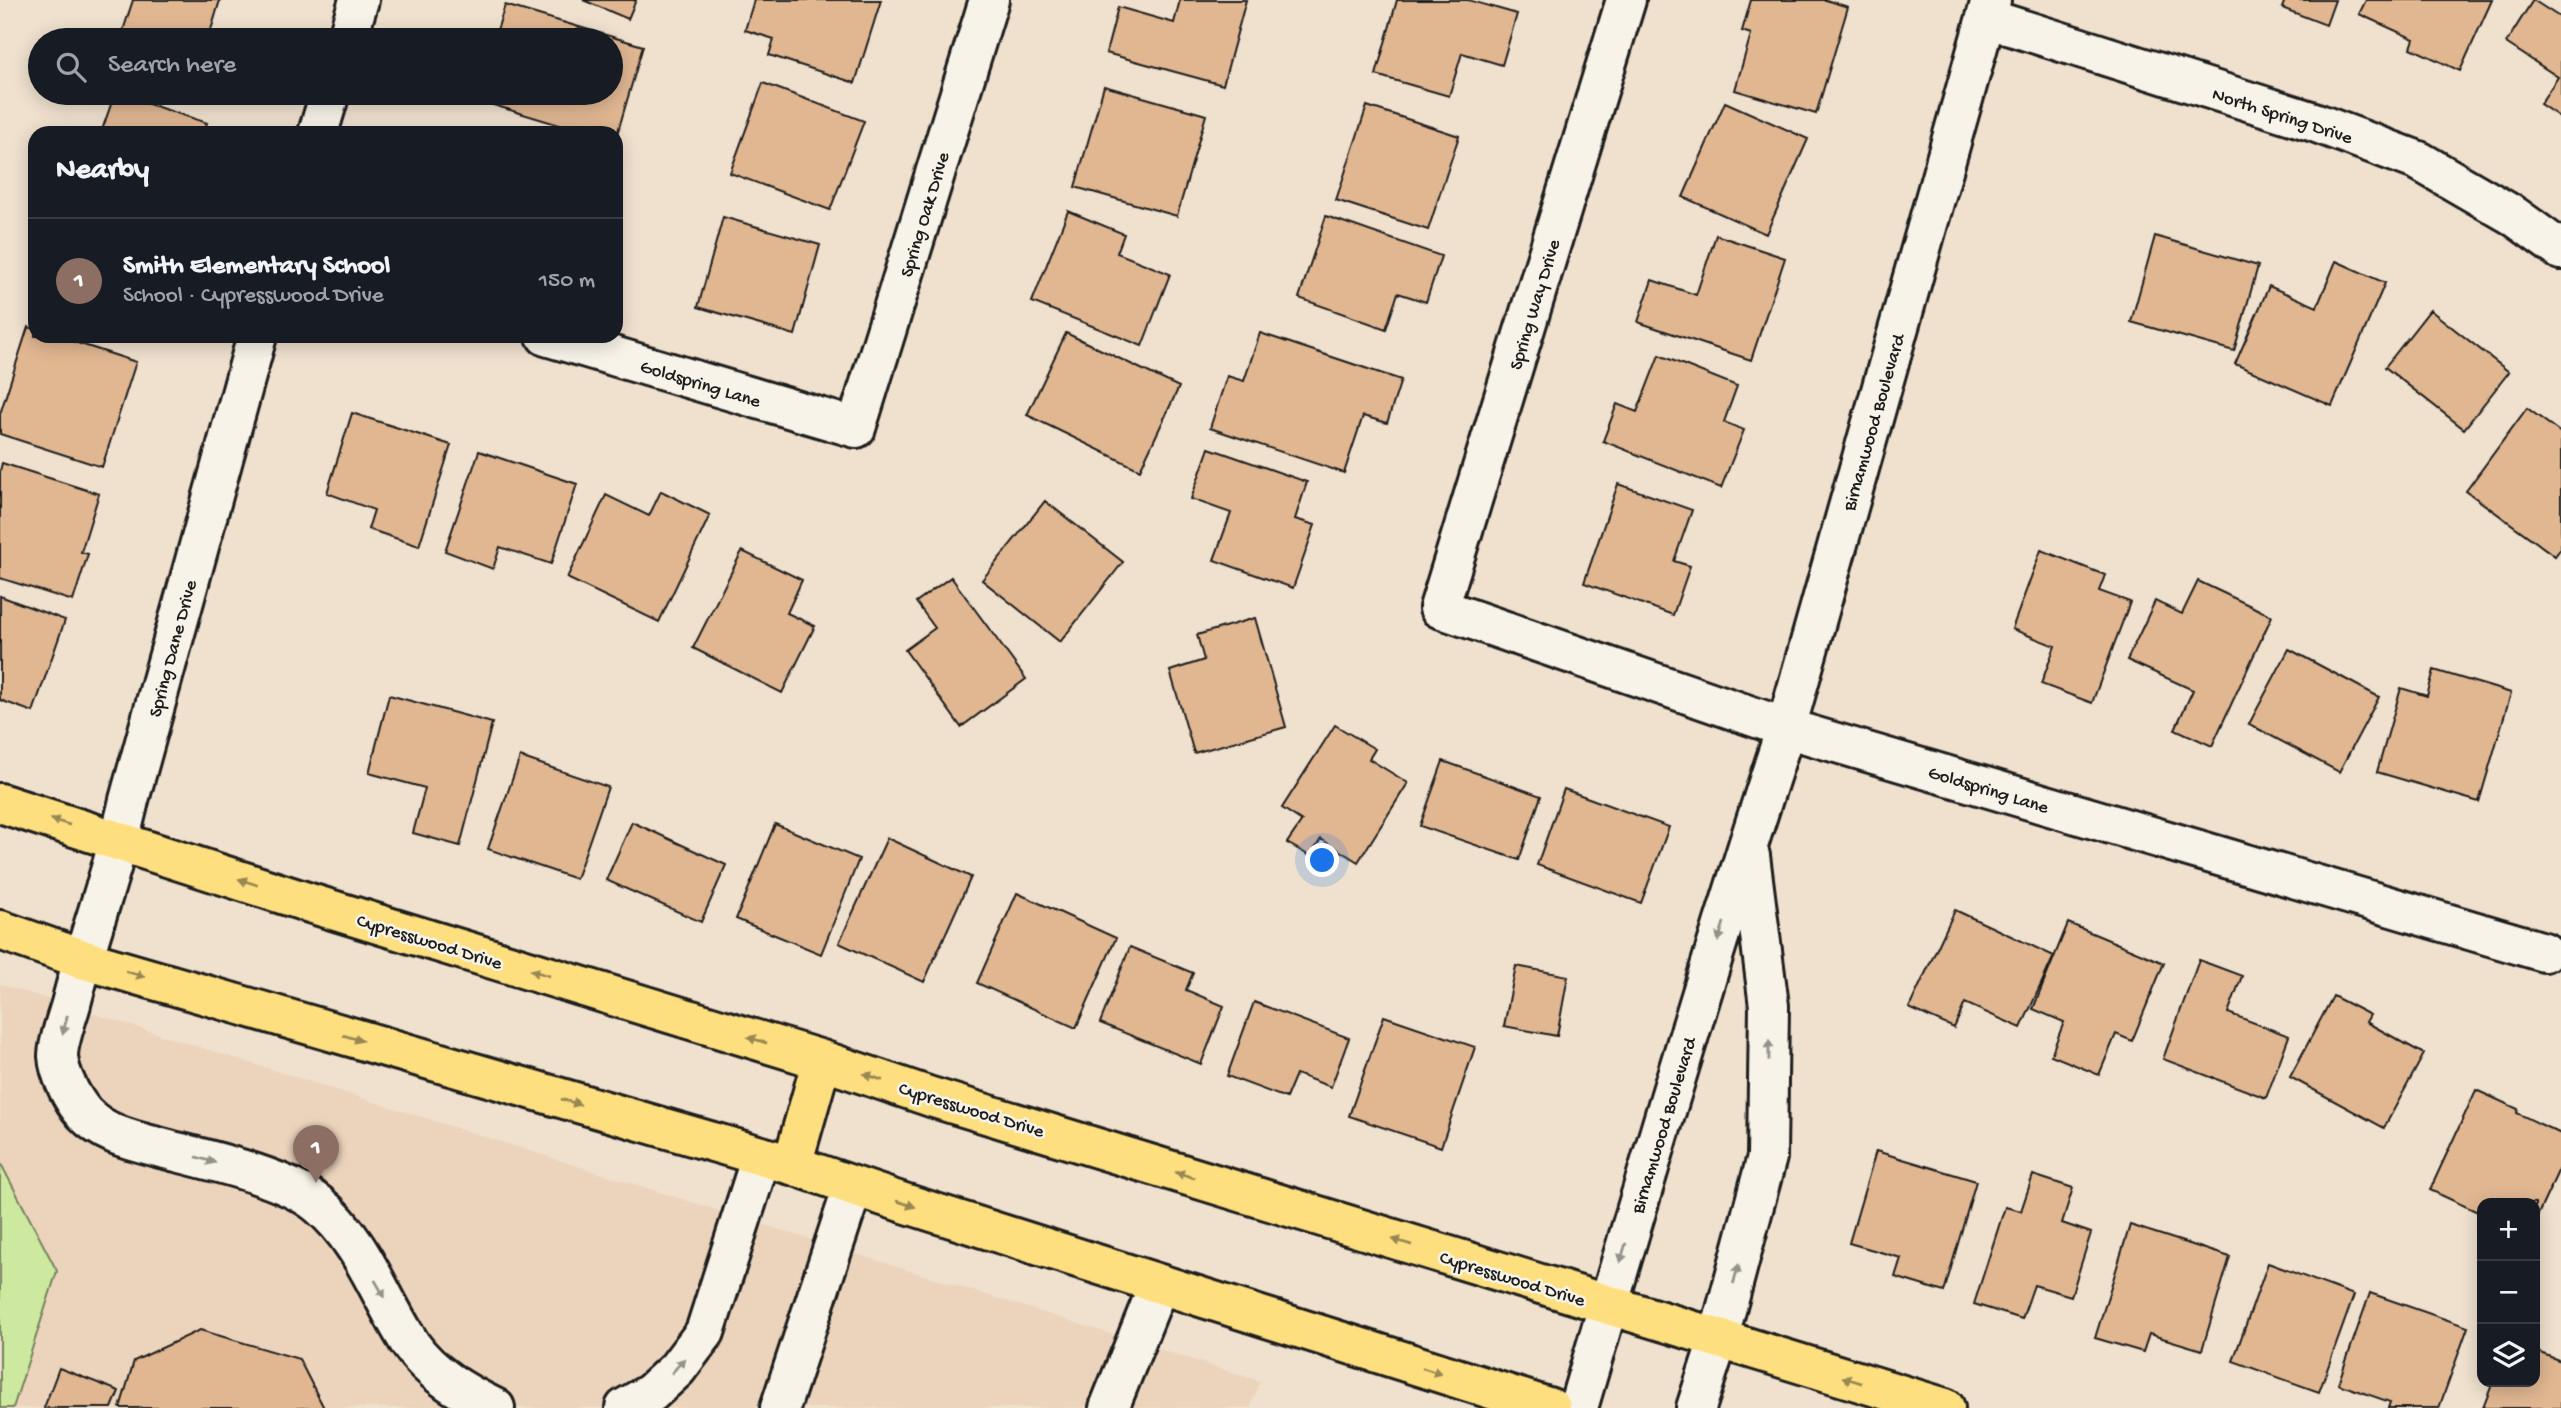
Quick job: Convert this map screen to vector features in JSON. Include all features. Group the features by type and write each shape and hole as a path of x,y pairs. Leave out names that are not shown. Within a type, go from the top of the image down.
{"main road":[{"name":"Cypresswood Drive","path":"0,803 313,904 822,1060 931,1097 1945,1408"},
{"path":"0,930 82,959 776,1161 1551,1408"},
{"path":"776,1161 822,1060"}],"street":[{"path":"351,28 359,0"},
{"name":"Spring Oak Drive","path":"856,428 989,0"},
{"name":"Spring Way Drive","path":"1439,608 1626,0"},
{"name":"North Spring Drive","path":"1989,9 2419,161 2514,216 2561,250"},
{"name":"Birnamwood Boulevard","path":"1578,1408 1748,843 1786,728 1989,9"},
{"path":"320,126 326,105"},
{"name":"Spring Dane Drive","path":"255,343 120,840 82,959 58,1055 65,1080 84,1113 99,1126 120,1137 279,1182 312,1199 345,1229 412,1346 446,1379 465,1393 495,1408"},
{"name":"Goldspring Lane","path":"570,343 856,428"},
{"name":"Goldspring Lane","path":"1439,608 1786,728 2544,952"},
{"name":"Birnamwood Boulevard","path":"1696,1408 1718,1340 1768,1157 1769,1006 1748,843"},
{"path":"625,1408 651,1393 677,1368 705,1332 776,1161"},
{"path":"780,1408 853,1187"},
{"path":"1108,1408 1159,1284"}],"shaded area":[{"path":"0,984 1260,1381 1250,1408 0,1408"}],"green space":[{"path":"0,1162 57,1271 13,1408 0,1408"}],"building":[{"path":"133,0 220,0 212,28 124,28"},
{"path":"583,0 636,0 628,19"},
{"path":"754,0 881,0 855,83 769,55 774,39 745,30"},
{"path":"1180,0 1246,0 1223,85 1106,53 1118,7 1174,23"},
{"path":"1397,0 1468,0 1517,14 1502,65 1462,53 1449,96 1376,75"},
{"path":"1751,0 1826,0 1848,7 1816,114 1735,90 1751,34 1742,31"},
{"path":"2285,0 2335,0 2326,25 2282,8"},
{"path":"2366,0 2492,0 2460,71 2411,48 2414,39 2359,14"},
{"path":"2533,0 2561,18 2561,118 2540,104 2558,77 2506,43"},
{"path":"505,5 582,28 498,28"},
{"path":"623,40 643,46 620,126 563,126 494,105 623,105"},
{"path":"763,83 864,121 830,210 730,173"},
{"path":"1104,86 1206,115 1177,216 1075,187"},
{"path":"1725,102 1808,139 1766,234 1683,197"},
{"path":"111,105 152,105 207,123 206,126 103,126"},
{"path":"1367,106 1459,136 1428,230 1336,200"},
{"path":"1068,211 1124,234 1117,253 1170,274 1142,346 1032,302"},
{"path":"1326,216 1441,256 1426,302 1398,293 1386,329 1299,298"},
{"path":"723,217 820,245 795,335 698,307"},
{"path":"1716,235 1785,258 1751,360 1638,322 1652,280 1696,295"},
{"path":"2155,236 2258,266 2234,351 2131,322"},
{"path":"2336,261 2385,283 2332,406 2235,364 2269,286 2317,307"},
{"path":"2430,310 2509,372 2464,429 2385,367"},
{"path":"28,327 28,343 78,343 136,362 102,467 0,434 0,414"},
{"path":"1066,333 1179,387 1140,470 1027,415"},
{"path":"1260,333 1401,380 1387,423 1363,416 1344,473 1210,428 1227,376 1244,381"},
{"path":"1659,355 1737,386 1724,422 1744,430 1721,488 1603,441 1617,404 1637,412"},
{"path":"2527,408 2561,433 2561,548 2555,556 2466,491"},
{"path":"352,413 451,445 419,546 368,529 374,510 327,493"},
{"path":"1209,448 1307,482 1295,519 1315,525 1293,588 1214,560 1231,513 1191,499"},
{"path":"479,451 577,484 551,564 500,547 493,569 445,551"},
{"path":"2,463 99,494 81,552 88,554 73,601 0,578"},
{"path":"1618,484 1692,510 1674,561 1690,566 1673,615 1584,583"},
{"path":"661,491 710,515 659,622 567,578 606,495 649,516"},
{"path":"1045,501 1123,562 1060,642 982,580"},
{"path":"2041,550 2105,575 2099,591 2130,602 2092,703 2041,684 2055,646 2012,629"},
{"path":"742,551 802,580 787,613 815,626 782,693 693,648"},
{"path":"951,577 1026,679 961,727 905,650 935,628 916,602"},
{"path":"2198,581 2272,616 2212,746 2175,729 2193,690 2127,660 2155,601 2182,614"},
{"path":"0,596 65,620 33,712 0,700"},
{"path":"1255,618 1286,727 1194,753 1170,671 1204,660 1197,635"},
{"path":"2289,649 2379,697 2339,772 2249,724"},
{"path":"2434,670 2511,693 2479,802 2377,772 2401,688 2427,696"},
{"path":"389,695 492,723 460,846 413,833 425,788 369,773"},
{"path":"1335,725 1375,749 1369,759 1408,783 1358,862 1321,839 1310,856 1287,843 1302,821 1282,808"},
{"path":"520,757 608,787 576,879 488,849"},
{"path":"1443,761 1541,796 1519,860 1420,826"},
{"path":"1564,789 1669,827 1641,903 1537,865"},
{"path":"632,822 726,865 701,922 606,880"},
{"path":"775,824 859,859 821,954 736,919"},
{"path":"887,838 971,877 924,982 839,943"},
{"path":"1017,893 1116,938 1076,1028 977,983"},
{"path":"1955,910 2054,956 2021,1028 1965,1003 1954,1028 1909,1008"},
{"path":"2068,923 2164,963 2132,1041 2116,1034 2099,1075 2051,1055 2064,1022 2033,1009"},
{"path":"1130,947 1193,973 1186,990 1224,1006 1201,1064 1100,1023"},
{"path":"2199,960 2242,976 2228,1013 2289,1036 2266,1098 2163,1059"},
{"path":"1516,966 1568,976 1557,1036 1504,1026"},
{"path":"2333,996 2370,1015 2366,1022 2424,1054 2384,1128 2290,1077"},
{"path":"1254,1002 1349,1038 1331,1087 1296,1074 1286,1098 1227,1076"},
{"path":"1384,1016 1475,1047 1441,1147 1349,1116"},
{"path":"2476,1090 2518,1109 2517,1113 2561,1134 2561,1165 2540,1210 2540,1198 2477,1198 2477,1212 2430,1190"},
{"path":"1876,1151 1976,1181 1944,1292 1895,1277 1901,1258 1849,1243"},
{"path":"2033,1175 2073,1188 2062,1223 2091,1233 2071,1296 2034,1285 2022,1319 1974,1304 2005,1207 2021,1211"},
{"path":"2130,1225 2230,1257 2202,1350 2149,1334 2143,1352 2095,1338"},
{"path":"2268,1263 2354,1295 2319,1392 2233,1361"},
{"path":"2370,1293 2468,1327 2439,1408 2388,1408 2390,1402 2338,1384"},
{"path":"200,1330 299,1359 324,1408 120,1408 134,1361"},
{"path":"2540,1353 2561,1361 2561,1408 2483,1408 2491,1387 2540,1387"},
{"path":"59,1368 119,1391 112,1408 44,1408"}],"place":[{"name":"Smith Elementary School","path":"316,1183"}]}
